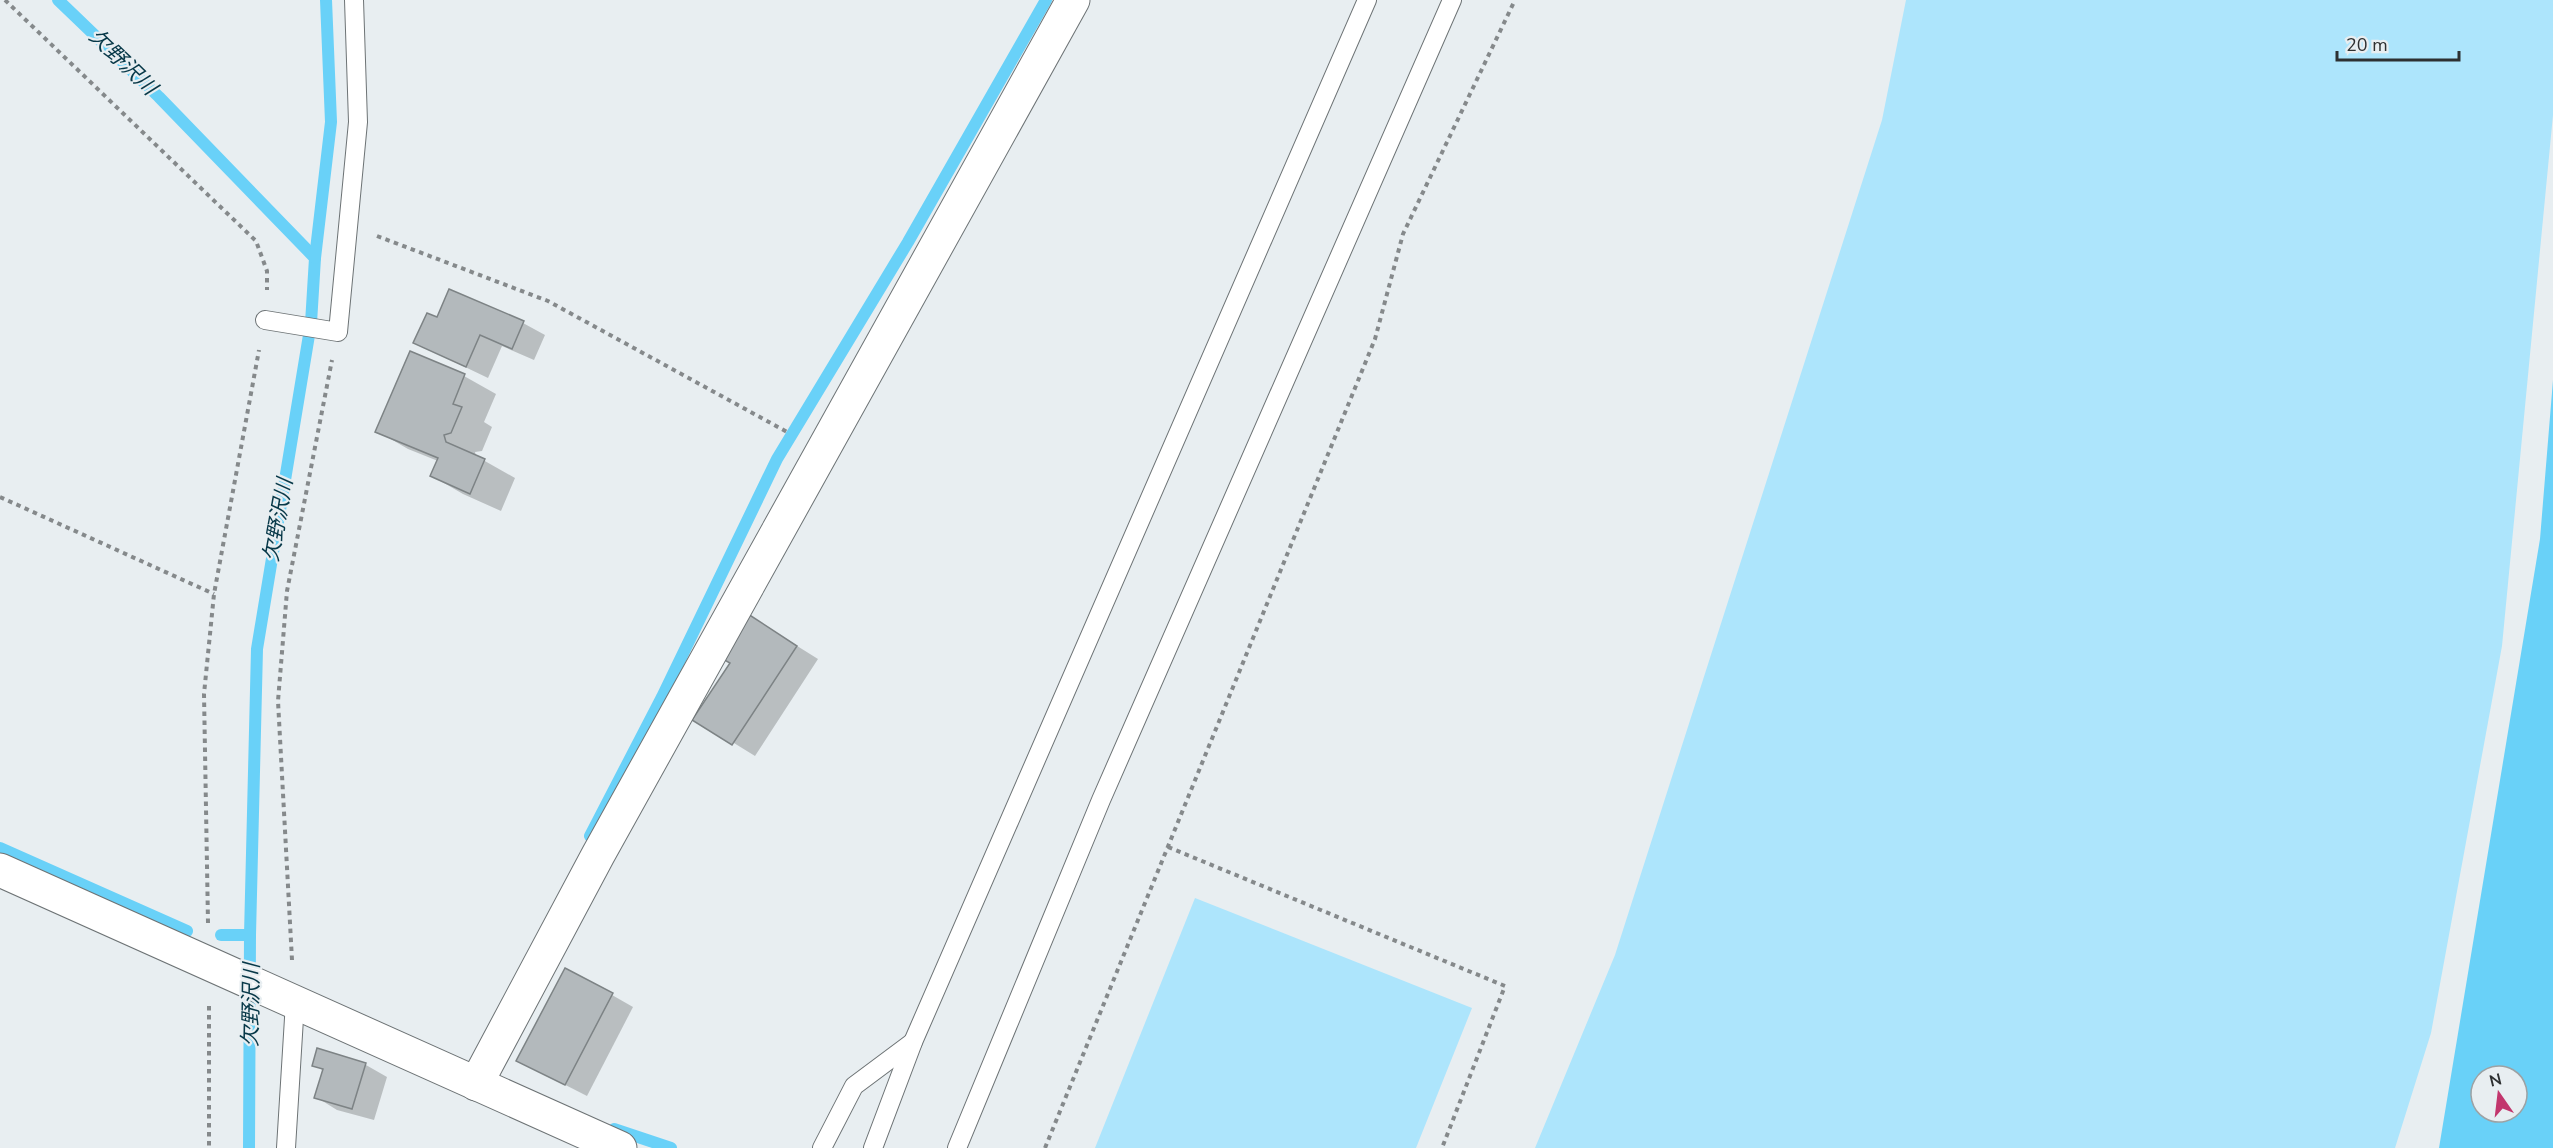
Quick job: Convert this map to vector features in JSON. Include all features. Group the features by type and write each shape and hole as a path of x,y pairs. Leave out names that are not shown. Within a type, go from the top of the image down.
{"street":[{"path":"476,1084 598,855 1072,0"},
{"path":"0,870 620,1148"}],"lane":[{"path":"265,320 338,332 358,122 354,0"},
{"path":"873,1148 913,1042 1367,0"},
{"path":"957,1148 1101,800 1452,0"},
{"path":"284,998 286,1148"},
{"path":"822,1148 854,1086 913,1042"}],"path":[{"path":"5,0 256,241 267,271 265,320 214,594 204,694 217,967 209,1148"},
{"path":"1045,1148 1375,339 1402,234 1515,0"},
{"path":"348,225 548,301 823,451"},
{"path":"284,998 278,701 287,591 338,332"},
{"path":"0,497 214,594"},
{"path":"1168,847 1505,986 1442,1148"}],"shaded area":[{"path":"1906,0 2553,0 2553,115 2502,646 2431,1033 2395,1148 1535,1148 1615,955 1882,120"},
{"path":"2553,380 2553,1148 2439,1148 2540,539"},
{"path":"1195,898 1472,1008 1416,1148 1095,1148"}],"building":[{"path":"449,289 524,321 512,349 480,335 466,367 413,343 427,313 437,317"},
{"path":"410,351 465,374 453,404 462,407 451,433 444,435 446,442 485,459 470,494 430,476 438,458 375,432"},
{"path":"748,614 797,646 732,745 692,720 730,663 719,657"},
{"path":"565,968 613,993 565,1085 516,1061"},
{"path":"317,1048 366,1063 352,1109 314,1098 323,1069 312,1066"}],"waterway":[{"name":"欠野沢川","path":"58,0 159,97 315,258 311,323 257,649 250,935 249,1148"},
{"path":"315,258 331,122 326,0"},
{"path":"590,836 662,697 777,459 908,242 1046,0"},
{"path":"0,848 187,931"},
{"path":"221,935 250,935"},
{"path":"614,1129 671,1148"}]}
